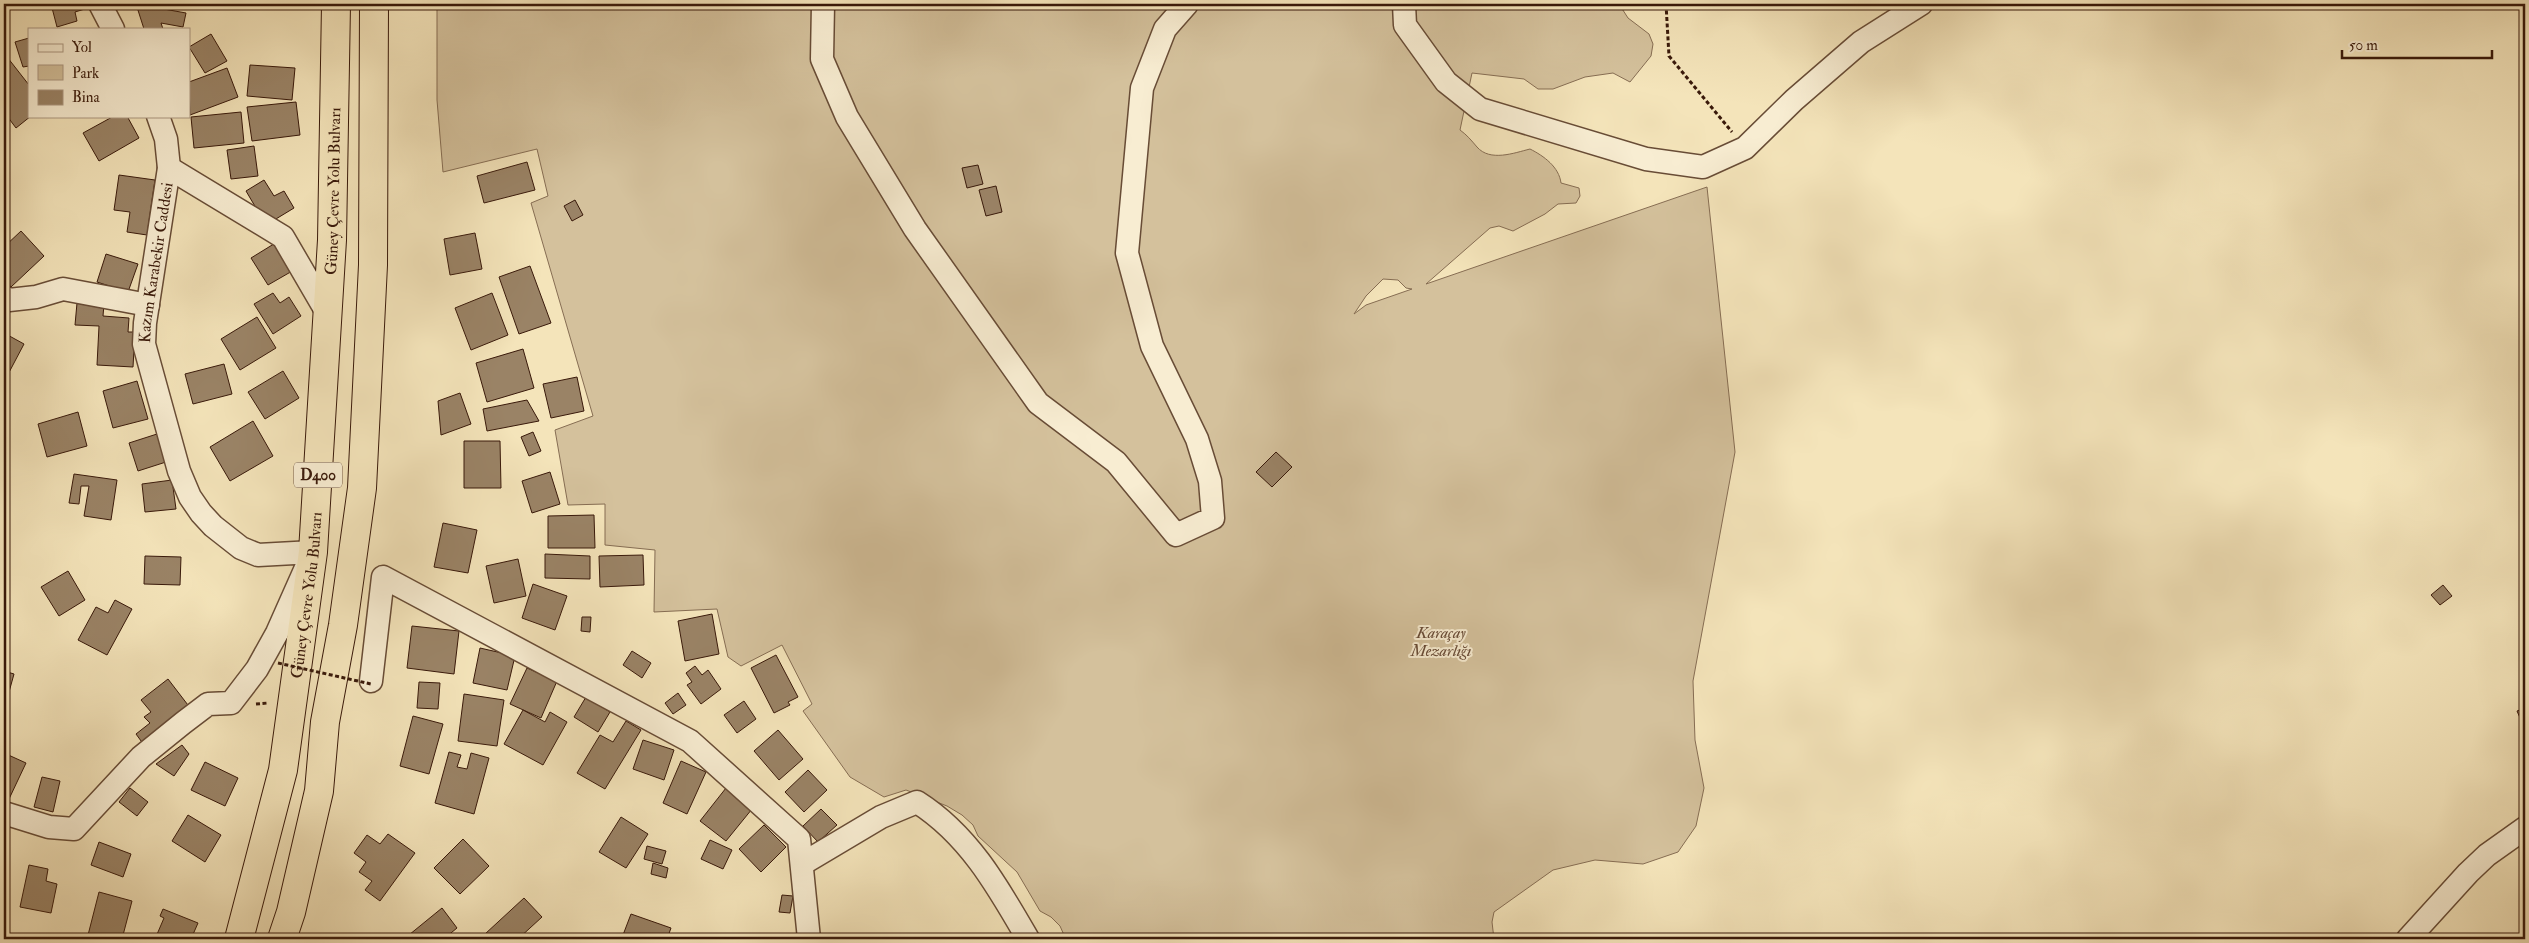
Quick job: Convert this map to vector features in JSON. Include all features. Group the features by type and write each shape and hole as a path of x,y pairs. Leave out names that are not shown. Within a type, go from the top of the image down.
{"highway":[{"name":"Güney Çevre Yolu Bulvarı","path":"239,939 282,770 312,552 329,316 336,4"},
{"name":"D400","path":"282,939 319,791 325,722 343,625 362,488 372,265 374,4"}],"street":[{"path":"100,4 112,28"},
{"path":"823,4 822,59 848,117 915,229 1038,403 1116,462 1176,535 1213,518 1210,480 1197,439 1152,346 1127,253 1142,88 1165,29 1187,4"},
{"path":"1404,4 1405,25 1446,82 1480,108 1646,159 1704,166 1745,148 1794,100 1860,42 1921,4"},
{"name":"Kazım Karabekir Caddesi","path":"159,118 166,139 169,168 148,305 144,344 179,471 190,497 213,526 240,548 258,555 312,552"},
{"path":"169,168 283,237 329,316"},
{"path":"4,297 9,300 36,297 63,289 148,305"},
{"path":"4,813 49,827 74,829 141,757 183,722 208,704 231,702 257,669 277,633 312,552"},
{"path":"371,682 383,577 690,741 799,839 809,939"},
{"path":"802,864 881,817 916,802 936,815 987,869 1028,939"},
{"path":"2408,939 2468,873 2487,855 2525,828"}],"path":[{"path":"1666,4 1669,56 1745,148"},
{"path":"278,663 371,682"}],"green space":[{"name":"Karaçay Mezarlığı","path":"437,4 1619,4 1628,18 1649,34 1653,44 1651,56 1630,82 1613,73 1585,77 1553,89 1538,89 1524,79 1472,73 1460,130 1482,152 1489,154 1502,155 1530,149 1554,167 1561,183 1579,188 1580,196 1576,203 1558,204 1545,214 1513,231 1499,226 1490,228 1426,284 1707,187 1735,452 1693,681 1695,740 1704,788 1696,826 1678,852 1643,864 1595,860 1553,870 1494,912 1492,922 1494,939 1072,939 1064,935 1060,926 1051,917 1040,911 1017,872 978,836 973,825 962,815 947,806 906,790 884,797 850,777 803,711 812,704 782,645 741,666 728,657 717,609 654,612 655,550 605,545 605,504 568,505 555,430 593,416 531,203 548,196 537,149 443,172 437,100","holes":["1383,279 1398,280 1406,288 1412,289 1366,305 1354,314 1366,296"]}],"building":[{"path":"51,4 87,4 88,8 75,12 77,21 57,27"},
{"path":"136,4 186,13 183,27 161,23 163,28 144,28"},
{"path":"171,4 211,4 211,7 171,7"},
{"path":"211,34 227,61 205,73 190,46"},
{"path":"28,38 28,66 23,67 15,42"},
{"path":"4,53 28,84 28,118 16,128 4,112"},
{"path":"250,65 295,68 292,100 247,96"},
{"path":"227,68 238,97 190,115 190,82"},
{"path":"296,102 300,135 252,141 247,107"},
{"path":"241,112 244,143 194,148 191,117"},
{"path":"110,118 128,118 139,138 99,161 83,133"},
{"path":"254,146 258,176 231,179 227,150"},
{"path":"527,162 535,190 484,203 477,176"},
{"path":"978,165 983,184 967,188 962,168"},
{"path":"119,175 155,180 147,235 127,232 130,212 114,210"},
{"path":"264,180 274,196 284,191 294,208 266,225 246,191"},
{"path":"996,186 1002,212 986,216 979,190"},
{"path":"575,200 583,215 572,221 564,206"},
{"path":"21,231 44,256 11,287 4,279 4,247"},
{"path":"475,233 482,269 450,275 444,239"},
{"path":"277,242 294,270 268,285 251,258"},
{"path":"106,254 138,264 128,292 97,282"},
{"path":"530,266 551,323 519,334 499,277"},
{"path":"273,293 280,303 289,297 301,316 273,334 254,304"},
{"path":"492,293 508,335 471,350 455,308"},
{"path":"77,303 104,304 103,316 129,318 128,332 135,332 133,367 97,365 99,326 75,325"},
{"path":"257,317 276,348 240,370 221,339"},
{"path":"4,333 24,344 5,380 4,379"},
{"path":"523,349 534,388 487,402 476,363"},
{"path":"224,364 232,394 193,404 185,374"},
{"path":"283,371 299,398 265,419 248,392"},
{"path":"577,377 584,411 551,418 543,384"},
{"path":"137,381 148,419 113,428 103,391"},
{"path":"460,393 471,424 441,435 438,401"},
{"path":"527,400 539,421 487,431 483,409"},
{"path":"78,412 87,446 47,457 38,424"},
{"path":"253,421 273,456 230,481 210,447"},
{"path":"533,432 541,451 529,456 521,437"},
{"path":"157,434 166,462 138,471 129,443"},
{"path":"464,441 500,441 501,488 464,488"},
{"path":"1276,452 1292,467 1272,487 1256,472"},
{"path":"550,472 560,504 532,513 522,481"},
{"path":"74,474 117,480 111,520 84,516 89,486 81,486 79,504 69,503"},
{"path":"172,480 176,509 145,512 142,484"},
{"path":"594,515 595,548 548,548 548,516"},
{"path":"443,523 477,530 468,573 434,567"},
{"path":"545,554 590,556 590,579 545,578"},
{"path":"643,555 644,585 600,587 599,556"},
{"path":"145,556 181,557 180,585 144,584"},
{"path":"518,559 526,596 494,603 486,566"},
{"path":"68,571 85,600 59,616 41,587"},
{"path":"533,584 567,596 555,630 522,618"},
{"path":"2443,585 2452,596 2440,605 2431,595"},
{"path":"115,600 132,609 107,655 78,640 96,607 108,613"},
{"path":"712,614 719,654 685,661 678,621"},
{"path":"582,617 591,617 590,632 581,631"},
{"path":"412,626 459,631 454,674 407,668"},
{"path":"480,648 515,656 507,690 473,683"},
{"path":"632,651 651,663 642,678 623,665"},
{"path":"776,655 798,697 788,702 790,705 774,713 751,668"},
{"path":"695,666 702,675 708,670 721,689 701,704 687,685 692,682 686,673"},
{"path":"527,668 557,681 541,718 510,704"},
{"path":"4,671 14,674 9,692 4,691"},
{"path":"168,679 191,709 144,745 136,734 150,723 144,717 151,712 141,700"},
{"path":"419,682 440,683 438,709 417,708"},
{"path":"678,693 686,705 673,714 665,703"},
{"path":"464,694 504,700 497,746 458,741"},
{"path":"586,697 610,712 598,732 574,717"},
{"path":"744,701 756,719 737,733 724,715"},
{"path":"2525,708 2525,727 2524,727 2517,711"},
{"path":"523,710 545,722 550,712 567,722 543,765 504,744"},
{"path":"413,716 443,724 429,774 400,766"},
{"path":"626,721 641,730 605,789 577,773 600,735 613,742"},
{"path":"778,730 803,759 779,780 754,751"},
{"path":"643,740 674,750 664,780 633,769"},
{"path":"182,745 189,754 174,776 156,764"},
{"path":"449,752 461,755 457,767 467,769 471,753 489,758 474,814 435,803"},
{"path":"4,753 26,763 9,799 4,797"},
{"path":"681,761 706,772 687,814 663,803"},
{"path":"205,762 238,778 225,806 191,790"},
{"path":"808,770 827,790 804,812 785,792"},
{"path":"42,777 60,781 53,812 34,807"},
{"path":"130,788 148,802 137,816 119,802"},
{"path":"726,788 752,809 726,841 700,821"},
{"path":"821,809 837,825 818,842 803,826"},
{"path":"188,815 221,835 205,862 172,841"},
{"path":"621,817 648,834 626,868 599,852"},
{"path":"764,825 786,847 761,872 739,849"},
{"path":"388,834 415,853 380,901 365,890 372,881 359,872 366,862 354,853 367,835 380,844"},
{"path":"463,839 489,866 460,894 434,868"},
{"path":"710,840 732,850 723,869 701,859"},
{"path":"99,842 131,854 123,877 91,865"},
{"path":"647,846 666,851 662,864 644,859"},
{"path":"653,863 668,868 666,878 651,874"},
{"path":"29,865 48,869 46,881 57,884 51,913 20,907"},
{"path":"99,892 132,901 122,939 87,939"},
{"path":"782,895 793,896 790,913 779,912"},
{"path":"524,898 542,917 518,939 490,939 485,934"},
{"path":"442,908 457,928 446,937 448,939 404,939"},
{"path":"163,909 198,923 191,939 155,939 164,918 160,916"},
{"path":"631,914 671,928 667,939 635,939 623,935"}]}
